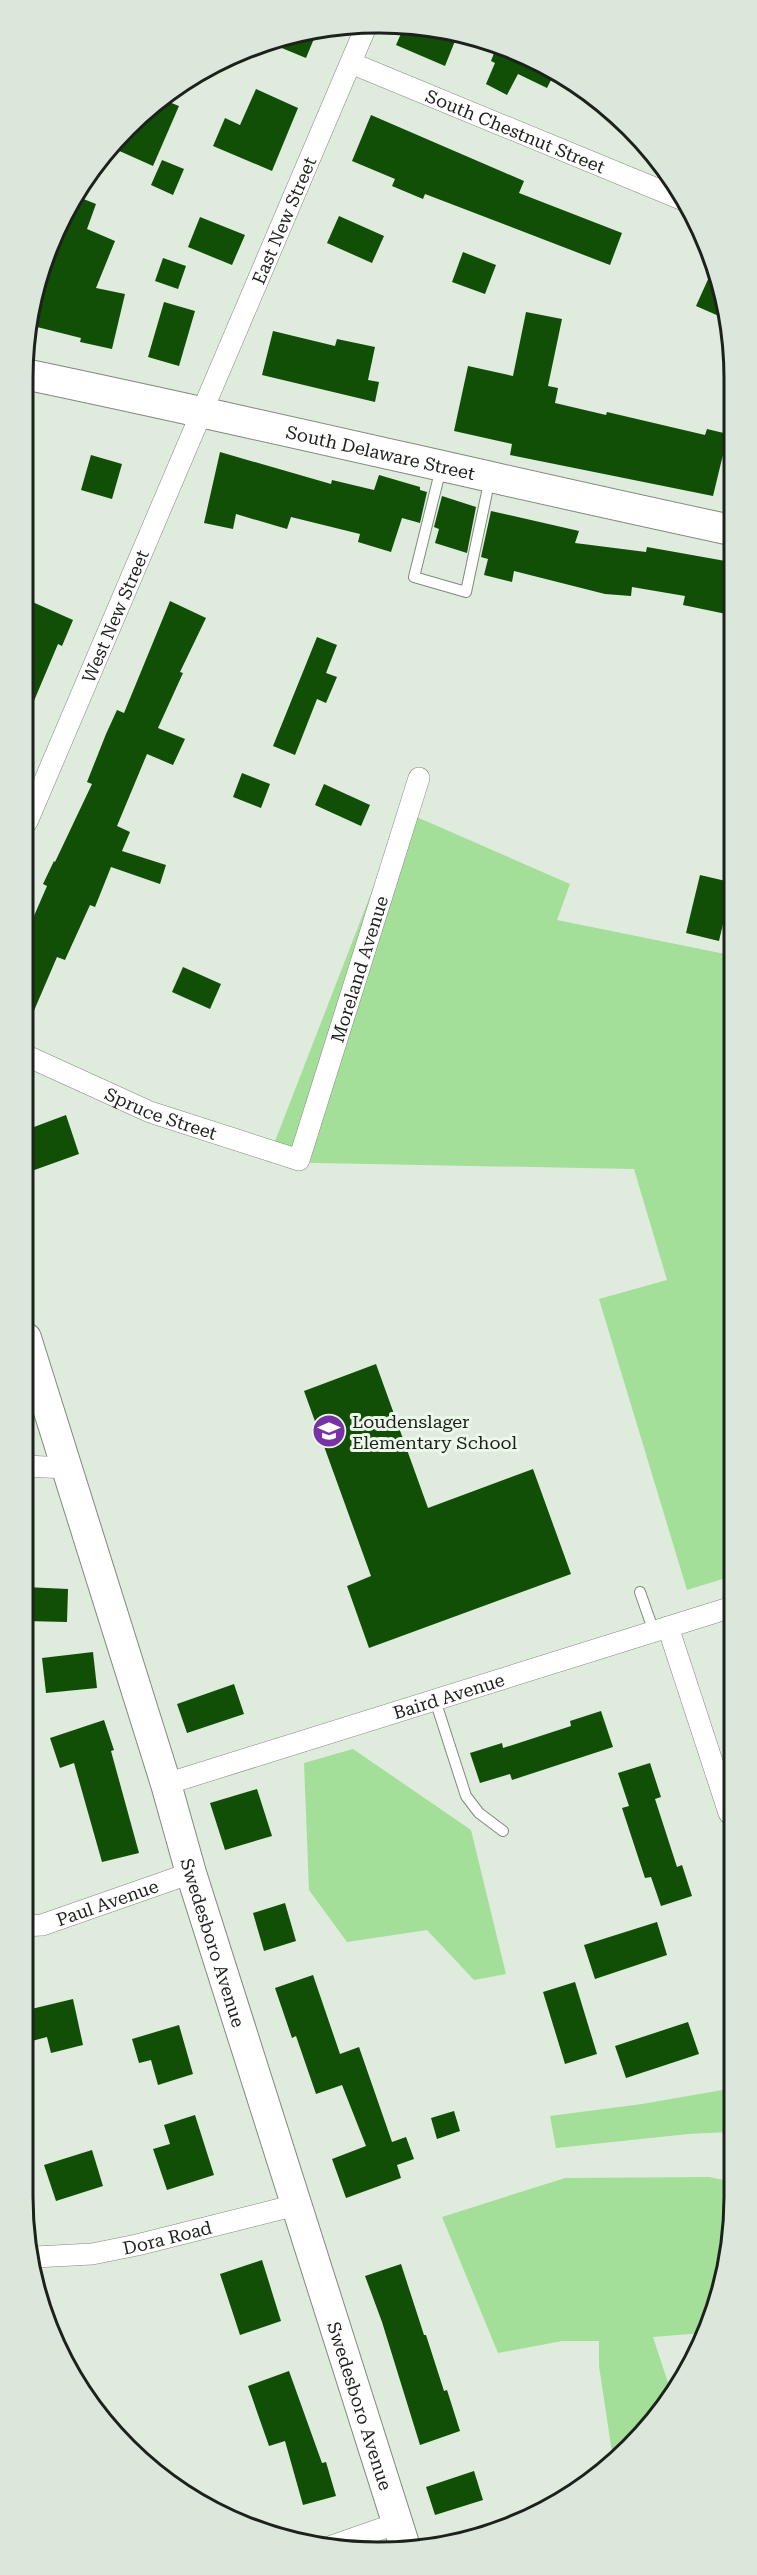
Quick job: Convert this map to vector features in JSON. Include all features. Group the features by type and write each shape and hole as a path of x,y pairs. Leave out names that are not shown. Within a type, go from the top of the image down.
{"street":[{"name":"East New Street","path":"203,411 363,34"},
{"name":"South Chestnut Street","path":"351,63 672,196"},
{"name":"South Delaware Street","path":"33,376 203,411 441,468 724,528"},
{"name":"West New Street","path":"33,808 203,411"},
{"name":"Moreland Avenue","path":"298,1160 419,778"},
{"name":"Spruce Street","path":"33,1059 150,1112 298,1160"},
{"name":"Swedesboro Avenue","path":"33,1360 166,1784 191,1873 401,2535"},
{"path":"33,1466 67,1468"},
{"name":"Baird Avenue","path":"166,1784 724,1610"},
{"path":"661,1630 724,1800"},
{"name":"Paul Avenue","path":"33,1925 42,1925 191,1873"},
{"name":"Dora Road","path":"39,2257 92,2254 137,2245 296,2205"},
{"path":"362,2541 401,2535"}],"lane":[{"path":"441,468 414,578 466,592 490,478"},
{"path":"640,1592 661,1630"},
{"path":"435,1700 466,1796 479,1813 503,1831"}],"green space":[{"path":"403,811 570,884 557,920 724,954 724,1579 687,1590 599,1299 667,1280 634,1169 267,1162"},
{"path":"353,1749 471,1830 506,1974 474,1980 427,1930 347,1942 309,1890 304,1763"},
{"path":"724,2090 724,2132 556,2148 550,2116 642,2104"},
{"path":"709,2177 724,2180 721,2242 712,2286 698,2329 696,2334 653,2337 668,2384 653,2407 612,2451 599,2366 599,2341 562,2341 498,2353 442,2217 565,2178"}],"building":[{"path":"401,34 455,42 445,66 396,45"},
{"path":"314,40 306,58 280,47"},
{"path":"494,53 551,79 547,88 518,74 507,95 486,84 495,63 491,61"},
{"path":"256,89 298,108 272,171 213,146 225,118 240,125"},
{"path":"170,102 179,106 153,166 119,151 134,134"},
{"path":"371,115 524,181 519,193 622,233 610,265 425,194 423,199 392,186 395,179 352,161"},
{"path":"162,160 184,169 173,195 151,185"},
{"path":"83,199 96,204 87,229 115,241 96,288 125,294 112,349 80,342 81,338 37,327 51,267 59,246"},
{"path":"339,216 384,236 372,263 327,243"},
{"path":"200,217 245,235 232,265 188,247"},
{"path":"463,252 496,265 485,294 452,282"},
{"path":"163,258 186,266 178,289 155,281"},
{"path":"709,277 718,316 696,306"},
{"path":"164,302 195,311 179,366 148,357"},
{"path":"526,312 562,319 548,386 558,388 555,403 606,415 607,412 705,435 707,429 724,433 724,451 713,496 510,455 512,444 454,431 468,366 513,376"},
{"path":"273,331 335,346 337,339 375,347 368,380 379,382 375,402 262,375"},
{"path":"220,452 331,484 332,480 374,490 379,475 420,487 420,490 427,492 420,523 402,518 391,552 358,542 360,534 291,517 287,529 236,514 233,529 204,523"},
{"path":"91,455 122,464 112,499 81,490"},
{"path":"442,496 476,507 467,553 435,543 439,529 434,527"},
{"path":"491,511 579,531 575,543 646,552 647,547 724,561 724,614 683,605 685,596 632,587 631,596 605,594 514,571 512,582 484,575 488,559 481,557"},
{"path":"170,601 206,618 180,672 183,673 158,728 185,739 173,765 147,754 117,826 130,832 122,851 166,865 160,884 111,867 95,907 90,905 65,960 57,957 33,1013 33,918 47,886 43,884 92,784 87,782 117,710 124,713"},
{"path":"33,602 73,620 62,646 58,644 33,703"},
{"path":"317,637 337,645 326,673 337,677 326,703 317,699 295,755 273,746"},
{"path":"242,773 270,784 261,808 233,797"},
{"path":"324,784 370,805 361,826 315,805"},
{"path":"700,875 724,881 724,920 719,941 686,933"},
{"path":"183,967 221,984 210,1009 172,992"},
{"path":"66,1115 79,1154 33,1170 33,1127"},
{"path":"376,1364 428,1508 533,1469 571,1574 369,1648 347,1586 371,1576 304,1391"},
{"path":"33,1587 68,1589 67,1622 33,1621"},
{"path":"93,1652 97,1688 46,1693 42,1658"},
{"path":"234,1684 244,1714 187,1733 177,1704"},
{"path":"601,1711 613,1747 512,1780 510,1774 480,1783 470,1753 502,1743 503,1748 571,1726 570,1721"},
{"path":"104,1720 114,1750 111,1751 139,1853 102,1862 74,1763 60,1768 50,1738"},
{"path":"650,1763 661,1797 655,1799 677,1867 682,1865 692,1896 661,1906 651,1877 645,1878 622,1808 629,1806 618,1773"},
{"path":"257,1789 272,1836 225,1850 210,1803"},
{"path":"285,1903 296,1941 264,1951 253,1913"},
{"path":"657,1922 667,1955 595,1979 584,1945"},
{"path":"313,1975 340,2054 359,2047 392,2142 406,2137 414,2159 397,2165 401,2178 346,2198 332,2159 366,2146 342,2085 316,2094 296,2036 292,2038 275,1988"},
{"path":"575,1982 597,2054 565,2064 543,1992"},
{"path":"73,1999 83,2045 51,2053 47,2037 33,2041 33,2009"},
{"path":"688,2022 699,2054 626,2078 615,2046"},
{"path":"179,2025 193,2074 158,2085 151,2060 139,2063 132,2039"},
{"path":"454,2111 460,2131 437,2139 431,2118"},
{"path":"195,2115 214,2175 167,2190 153,2149 170,2144 164,2125"},
{"path":"92,2150 103,2186 56,2201 44,2165"},
{"path":"262,2260 281,2321 240,2335 220,2274"},
{"path":"401,2264 424,2335 426,2335 444,2391 447,2390 460,2431 420,2445 382,2322 365,2276"},
{"path":"289,2371 322,2463 326,2462 336,2496 303,2505 285,2441 269,2446 248,2386"},
{"path":"474,2471 483,2500 435,2515 426,2487"}],"place":[{"name":"Loudenslager Elementary School","path":"329,1431"}]}
